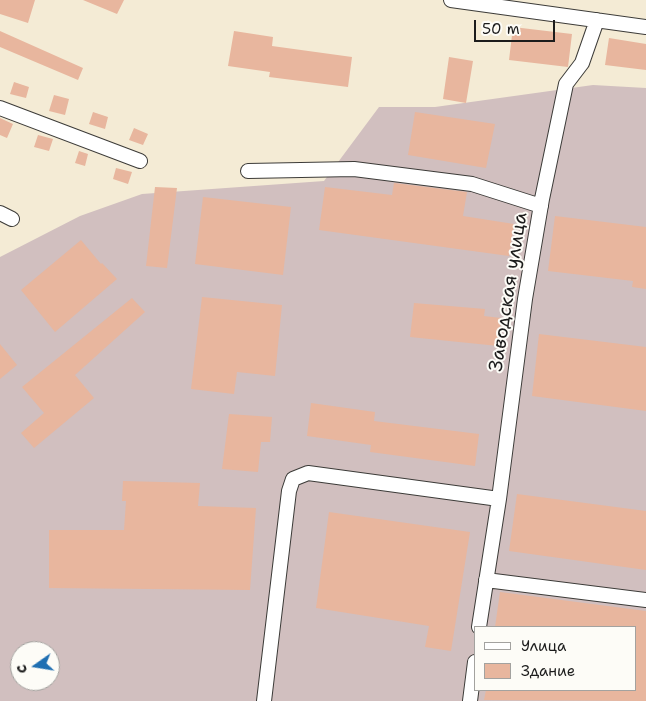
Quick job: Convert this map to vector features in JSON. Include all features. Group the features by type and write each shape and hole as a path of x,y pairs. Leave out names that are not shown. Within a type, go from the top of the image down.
{"street":[{"path":"451,0 646,26"},
{"name":"Заводская улица","path":"479,626 499,499 525,298 541,206 566,84 582,63 597,20"},
{"path":"0,108 140,160"},
{"path":"248,171 354,169 472,184 541,206"},
{"path":"264,701 289,490 293,479 308,474 499,499"},
{"path":"486,580 646,600"},
{"path":"470,701 473,678"}],"shaded area":[{"path":"593,85 646,88 646,701 0,701 0,257 80,216 142,194 324,181 379,107 435,107"}],"building":[{"path":"0,0 35,0 28,23 0,14"},
{"path":"83,0 124,0 117,14"},
{"path":"513,27 572,34 568,67 509,60"},
{"path":"0,31 83,68 78,80 0,47"},
{"path":"234,31 273,37 272,46 352,57 348,87 269,77 270,72 228,66"},
{"path":"609,38 646,44 646,70 605,65"},
{"path":"449,57 473,61 466,103 443,99"},
{"path":"14,82 29,87 26,98 10,94"},
{"path":"54,95 69,99 65,115 49,111"},
{"path":"93,112 108,117 105,129 89,124"},
{"path":"415,112 495,124 486,168 408,155"},
{"path":"0,118 13,124 7,138 0,135"},
{"path":"134,128 148,134 143,145 129,140"},
{"path":"38,135 53,139 49,151 34,147"},
{"path":"79,151 88,154 85,166 75,163"},
{"path":"116,168 132,172 128,184 113,179"},
{"path":"394,183 467,192 463,216 514,224 509,256 319,230 325,187 392,195"},
{"path":"155,187 177,188 167,268 146,266"},
{"path":"203,197 291,207 283,275 195,264"},
{"path":"555,216 646,227 646,289 632,287 633,281 548,271"},
{"path":"81,240 101,264 117,279 55,332 21,290"},
{"path":"202,297 282,305 275,376 237,372 234,394 191,389"},
{"path":"132,298 145,312 75,375 94,398 34,448 21,433 44,413 22,387"},
{"path":"414,303 485,309 484,316 501,318 498,346 410,337"},
{"path":"539,334 646,347 646,411 532,396"},
{"path":"0,344 17,365 0,379"},
{"path":"311,403 375,412 374,421 479,434 475,466 370,452 371,445 307,436"},
{"path":"229,414 272,417 270,442 261,442 258,472 222,469"},
{"path":"123,481 200,483 198,506 256,508 250,590 49,588 49,530 124,530 126,501 122,501"},
{"path":"517,494 646,511 646,570 509,551"},
{"path":"329,512 470,532 451,651 425,647 429,626 316,608"},
{"path":"500,592 646,611 646,701 484,700 486,691 636,691 636,626 495,626"}]}
